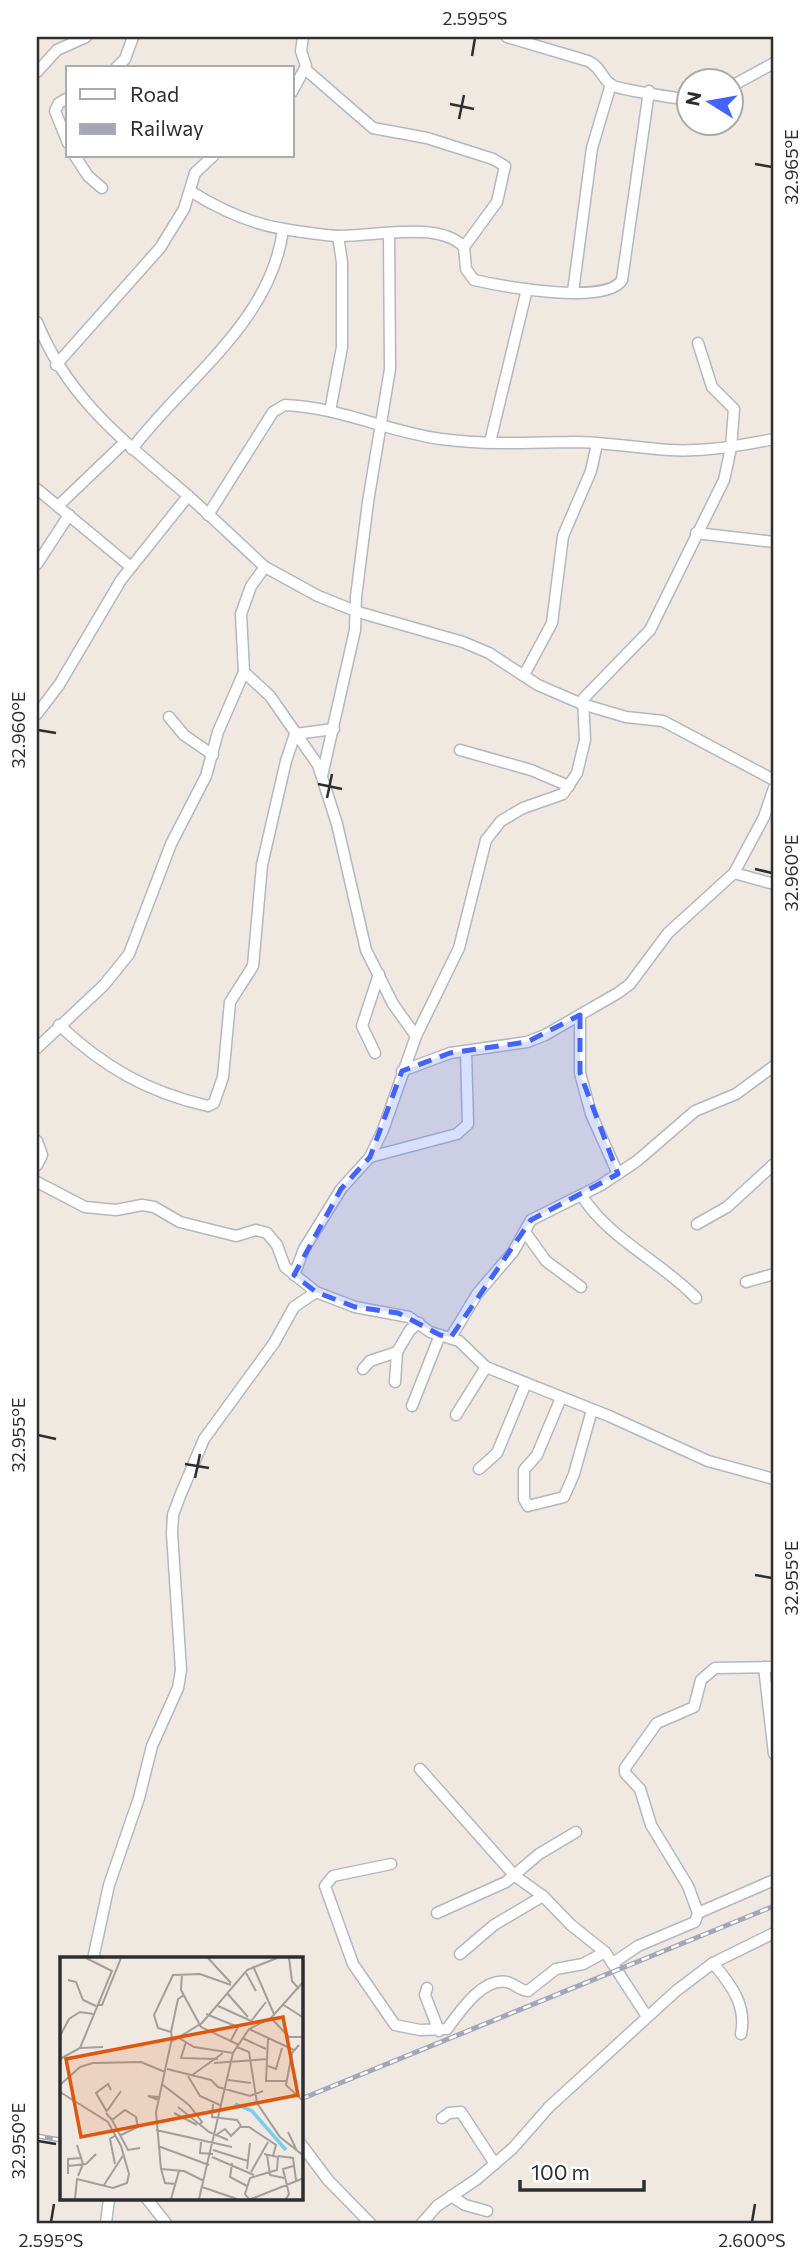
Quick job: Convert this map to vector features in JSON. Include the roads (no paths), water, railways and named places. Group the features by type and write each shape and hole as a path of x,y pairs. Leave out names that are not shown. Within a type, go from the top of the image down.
{"street":[{"path":"37,72 57,50 86,37"},
{"path":"118,66 125,59 133,37"},
{"path":"303,37 301,51 305,69 373,128 427,138 494,159 505,166 497,202 464,247 466,270 474,280 527,289 603,292 617,287 622,280 649,91"},
{"path":"507,37 589,61 598,66 611,85 621,90 649,91 674,96"},
{"path":"744,79 774,63"},
{"path":"294,88 305,69"},
{"path":"573,292 592,148 611,85"},
{"path":"66,98 59,103 55,111 66,138"},
{"path":"76,158 88,176 102,188"},
{"path":"56,365 160,248 184,209 195,173 211,158"},
{"path":"190,191 218,209 283,229 338,236 407,232 453,238 464,247"},
{"path":"58,506 152,423 225,346 268,280 280,249 283,229"},
{"path":"322,776 358,612 358,578 390,371 390,233"},
{"path":"330,411 342,347 342,262 338,236"},
{"path":"490,442 527,289"},
{"path":"37,322 56,365 73,390 128,445 265,567 307,591 358,612 463,642 489,653 524,675 582,704 626,717 663,721 774,780"},
{"path":"294,1275 304,1249 341,1188 370,1157 390,1113 416,1036 459,948 481,853 491,832 523,808 563,794 569,786 576,773 585,740 582,704 589,691 650,630 724,480 731,448 734,409 712,387 698,343"},
{"path":"208,515 252,443 279,407 291,405 330,411 439,439 597,444 670,450 731,448 774,439"},
{"path":"524,675 552,623 558,601 563,536 591,471 597,444"},
{"path":"37,488 131,567"},
{"path":"37,714 59,685 131,567 188,496"},
{"path":"37,564 69,515"},
{"path":"696,533 774,542"},
{"path":"37,1048 104,985 129,954 171,844 213,755 218,732 244,672 241,614 251,586 265,567"},
{"path":"244,672 270,696 314,757 337,824 366,950 393,1004 416,1036"},
{"path":"169,717 184,735 213,755"},
{"path":"295,734 334,729"},
{"path":"59,1025 93,1056 130,1079 192,1103 208,1107 214,1103 223,1077 230,1002 253,966 262,865 286,761 295,734"},
{"path":"460,750 569,786"},
{"path":"402,1071 431,1059 527,1042 580,1015 630,984 668,933 734,873 764,817 774,788"},
{"path":"734,873 774,884"},
{"path":"375,1053 362,1026 379,974"},
{"path":"580,1015 580,1073 594,1121 618,1174"},
{"path":"370,1157 457,1134 468,1124 466,1051"},
{"path":"412,1406 445,1336 513,1252 531,1220 566,1200 582,1196 618,1174 695,1111 736,1094 774,1066"},
{"path":"37,1141 42,1155 37,1165"},
{"path":"697,1224 727,1207 774,1164"},
{"path":"37,1182 85,1207 116,1210 142,1205 154,1207 180,1222 236,1236 256,1230 267,1233 277,1245 285,1267 316,1292 355,1307 398,1313 445,1336 486,1367 708,1461 774,1479"},
{"path":"582,1196 592,1212 681,1280 696,1298"},
{"path":"524,1232 546,1261 581,1287"},
{"path":"746,1282 774,1274"},
{"path":"93,1957 109,1885 139,1798 152,1746 178,1688 181,1670 173,1515 204,1439 274,1343 294,1307 316,1292"},
{"path":"395,1382 397,1352 410,1330 419,1323"},
{"path":"363,1369 370,1361 397,1352"},
{"path":"456,1415 486,1367"},
{"path":"479,1469 497,1453 526,1383"},
{"path":"561,1398 537,1455 524,1470 524,1499 528,1506 564,1497 574,1474 592,1410"},
{"path":"613,1963 638,1946 695,1923 698,1913 688,1886 651,1825 640,1789 625,1773 625,1768 657,1723 694,1707 701,1679 715,1668 769,1667 774,1754"},
{"path":"420,1769 515,1876 543,1896 571,1925 605,1952 646,2015"},
{"path":"437,1913 491,1891 515,1876 539,1854 576,1832"},
{"path":"391,1864 333,1876 326,1883 328,1898 353,1964 390,2021 405,2029 447,2029 462,2006 473,1996 494,1985 507,1982 528,1990 556,1969 583,1964 605,1952"},
{"path":"698,1913 774,1880"},
{"path":"460,1954 494,1925 543,1896"},
{"path":"422,2223 451,2196 495,2164 550,2106 646,2015 713,1963 774,1933"},
{"path":"713,1963 740,2003 744,2019 740,2034"},
{"path":"427,1988 425,1995 439,2031"},
{"path":"442,2118 449,2113 461,2112 495,2164"},
{"path":"303,2147 328,2180 370,2223"},
{"path":"451,2196 465,2205 487,2211"},
{"path":"106,2223 109,2200"},
{"path":"148,2200 166,2223"}],"railway":[{"path":"303,2098 774,1906"},
{"path":"37,2136 60,2140"}]}
